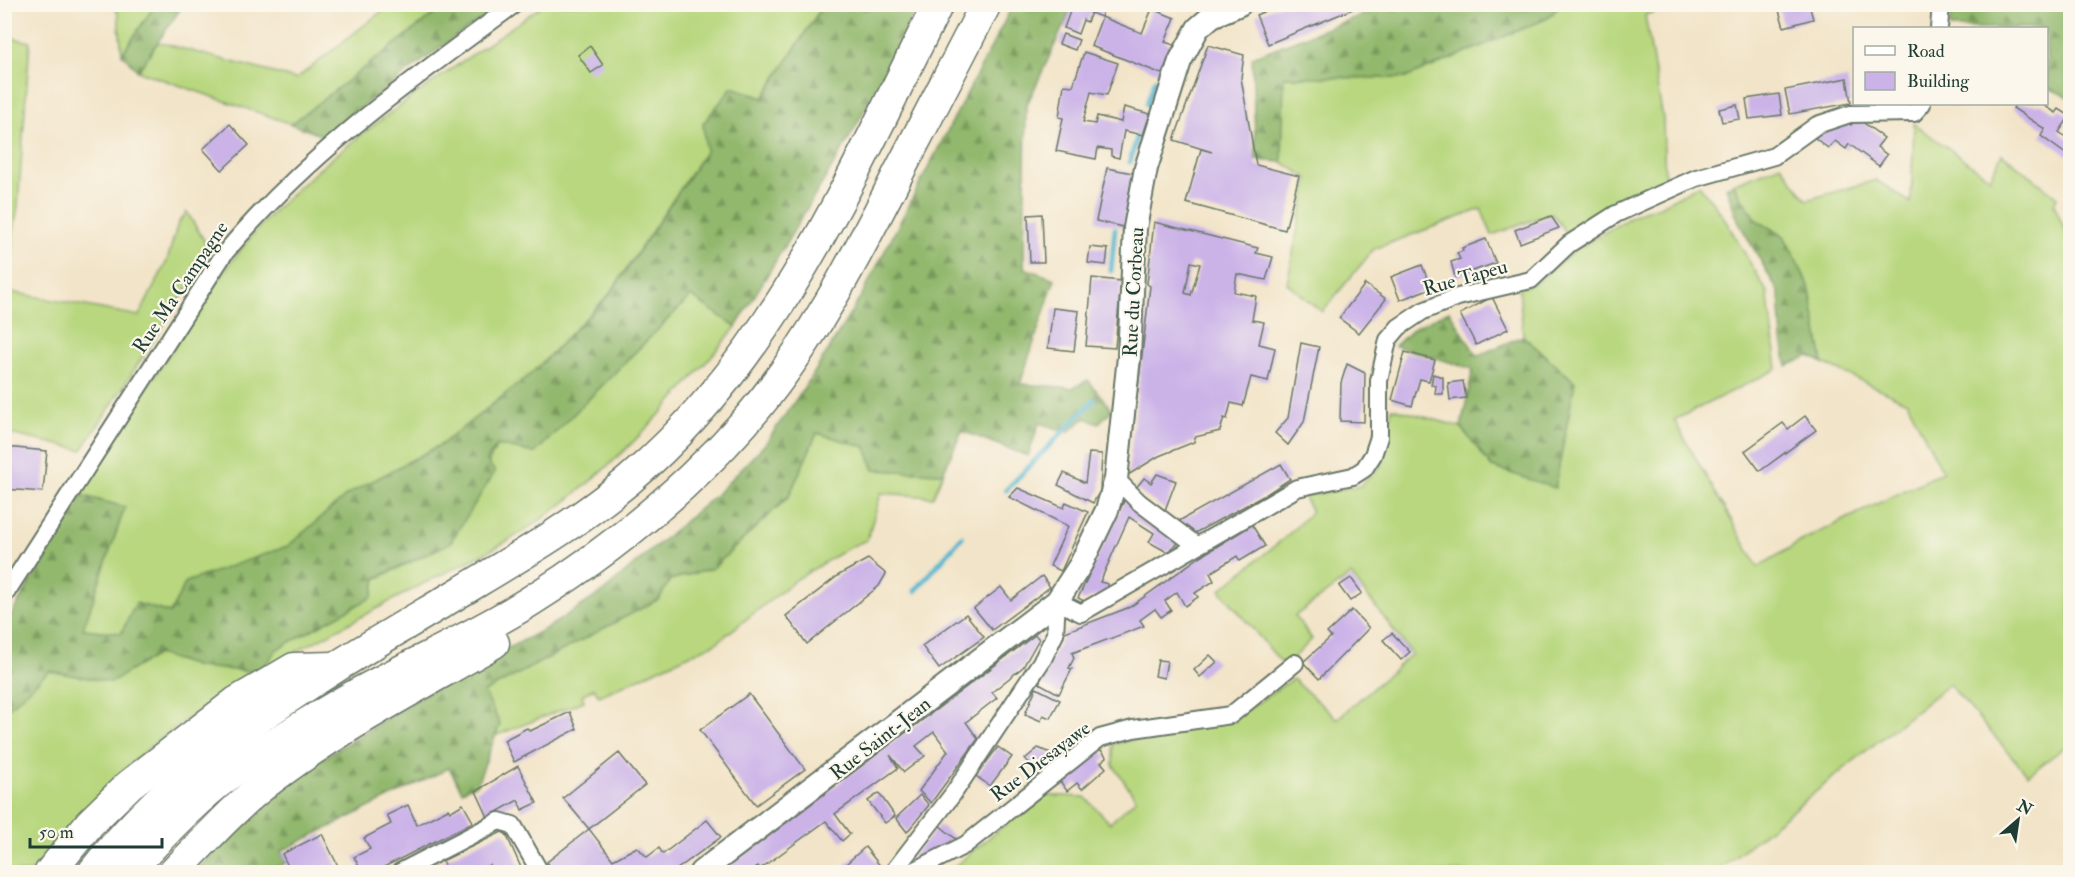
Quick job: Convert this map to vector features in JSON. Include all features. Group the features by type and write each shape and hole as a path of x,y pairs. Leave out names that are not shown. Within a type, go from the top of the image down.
{"highway":[{"path":"93,873 148,811 195,766 242,729 335,667 567,527 629,480 678,432 756,340 795,280 837,204 938,4"},
{"path":"128,873 168,830 217,785 265,750 342,702 531,601 660,507 700,470 745,421 781,374 826,306 870,230 986,4"},
{"path":"174,873 223,821 272,778 347,728 534,620 603,550"},
{"path":"50,873 90,823 129,785 236,702 294,668 335,667"}],"street":[{"name":"Rue Ma Campagne","path":"4,596 11,570 224,254 254,218 338,137 515,4"},
{"name":"Rue du Corbeau","path":"1057,601 1086,554 1107,510 1116,479 1129,357 1135,228 1146,168 1180,61 1198,28 1212,16 1240,4"},
{"path":"1939,27 1941,4"},
{"name":"Rue Tapeu","path":"1057,601 1081,613 1297,488 1353,476 1364,469 1373,455 1379,437 1379,381 1388,340 1399,327 1423,310 1458,297 1531,280 1569,244 1616,214 1696,178 1774,156 1817,124 1850,114 1914,113 1921,105"},
{"path":"1116,479 1139,502 1196,545"},
{"name":"Rue Saint-Jean","path":"701,873 1057,601"},
{"name":"Rue Diesayawe","path":"893,873 954,794 1043,659 1055,633 1057,601"},
{"name":"Rue Diesayawe","path":"912,873 965,845 1100,738 1133,729 1231,715 1295,663"},
{"path":"400,873 499,821 513,825 540,873"}],"green space":[{"path":"1390,4 1560,5 1548,18 1405,78 1284,77 1282,162 1256,160 1252,57"},
{"path":"113,5 155,5 122,54 118,14"},
{"path":"155,5 183,5 138,71 122,54"},
{"path":"390,5 446,5 291,124 138,71 158,42 296,79"},
{"path":"446,5 503,5 453,38 323,136 291,124"},
{"path":"543,5 823,5 763,98 733,87 703,124 706,151 610,293 532,373 442,444 348,494 288,546 186,582 170,613 121,633 82,629 125,507 80,495 202,304 232,262 276,209 338,153 405,102"},
{"path":"823,5 918,5 853,132 736,327 691,296 535,453 497,445 487,461 495,472 450,543 376,578 372,597 277,649 260,672 198,667 158,654 111,682 49,671 5,711 5,626 80,495 125,507 83,629 121,633 136,603 170,613 186,582 288,546 348,494 442,444 532,373 611,293 706,151 703,124 732,87 763,98"},
{"path":"1013,5 1073,5 1026,107 1024,268 1055,279 1020,384 1073,388 1088,380 1112,410 1099,423 1085,418 1068,432 1039,423 1028,456 962,431 943,473 874,470 866,447 817,433 789,496 713,568 670,580 659,599 484,692 500,724 477,784 462,791 449,768 281,851 286,863 269,872 194,872 242,826 312,765 453,677 547,628 600,594 718,493 765,444 811,378 863,293"},
{"path":"1560,5 1681,5 1645,15 1663,119 1665,184 1568,236 1552,213 1492,235 1481,209 1374,249 1322,312 1287,283 1308,178 1282,162 1283,77 1405,78 1548,18"},
{"path":"1951,5 2070,5 2070,98 2048,87 2048,27 1950,27"},
{"path":"5,36 30,42 18,205 5,291"},
{"path":"1914,124 1990,178 2002,154 2057,197 2054,204 2070,243 2070,743 2028,775 1949,684 1716,872 951,872 955,866 1040,795 1085,797 1110,823 1136,799 1113,765 1113,744 1236,717 1293,679 1337,719 1412,654 1351,575 1295,616 1312,639 1285,667 1220,590 1288,535 1312,511 1303,496 1360,486 1380,467 1392,408 1461,427 1492,467 1575,382 1523,336 1519,288 1536,283 1576,249 1638,213 1660,206 1699,185 1723,216 1767,292 1777,369 1674,420 1758,567 1805,539 1943,472 1907,402 1823,363 1809,286 1784,236 1756,220 1733,184 1781,165 1807,200 1876,180 1911,203"},
{"path":"1733,184 1756,220 1784,236 1809,286 1823,363 1809,356 1787,366 1782,340 1779,293 1739,223 1726,187"},
{"path":"187,212 211,252 82,450 5,433 5,291 139,316 167,261 178,223"},
{"path":"691,296 736,327 660,414 606,468 577,493 502,544 305,647 196,713 161,738 103,790 32,872 5,872 4,711 49,671 111,682 158,654 198,667 260,672 276,649 372,597 376,579 450,543 497,445 535,453"},
{"path":"1449,311 1477,356 1523,336 1575,382 1555,488 1492,467 1461,427 1473,369 1395,346 1414,328"},
{"path":"817,433 866,447 874,470 943,473 933,497 881,493 867,540 850,547 797,579 716,643 599,696 594,688 582,695 584,701 495,736 500,724 484,692 659,599 670,580 713,568 789,496"}],"building":[{"path":"1078,4 1105,4 1101,17 1091,13 1087,22 1083,20 1078,34 1064,28 1072,6 1077,8"},
{"path":"1282,4 1365,4 1268,44 1256,15"},
{"path":"1777,4 1809,4 1813,19 1784,27"},
{"path":"1152,9 1175,18 1165,42 1174,45 1162,74 1091,46 1102,17 1142,33"},
{"path":"1063,34 1079,40 1075,50 1059,44"},
{"path":"1208,45 1244,55 1241,78 1256,165 1299,176 1285,230 1186,203 1201,149 1212,152 1174,140"},
{"path":"590,46 603,65 591,73 578,55"},
{"path":"1084,52 1118,63 1107,95 1091,92 1083,122 1095,124 1097,116 1121,122 1124,107 1150,114 1143,135 1124,131 1119,158 1111,156 1111,150 1098,148 1096,159 1056,151 1063,118 1059,117 1064,85 1073,86"},
{"path":"1847,78 1851,103 1790,114 1785,90"},
{"path":"1779,94 1782,115 1749,119 1746,99"},
{"path":"1737,105 1740,119 1722,122 1719,109"},
{"path":"2015,105 2044,105 2056,113 2059,109 2070,116 2059,132 2070,140 2070,157 2041,136 2045,129 2013,108"},
{"path":"1857,118 1884,138 1877,147 1887,155 1879,166 1849,144 1846,149 1835,141 1828,148 1815,138 1826,129 1848,121 1851,125"},
{"path":"230,124 249,145 222,170 203,149"},
{"path":"1107,168 1133,173 1123,227 1096,221"},
{"path":"1042,214 1044,262 1030,262 1028,215"},
{"path":"1551,216 1559,228 1520,243 1515,230"},
{"path":"1154,222 1258,248 1256,253 1273,257 1266,280 1237,274 1234,292 1256,296 1252,320 1264,322 1259,344 1275,348 1268,381 1251,377 1243,406 1231,403 1227,419 1224,418 1220,431 1195,437 1194,442 1159,456 1128,475 1150,286 1147,284","holes":["1191,262 1200,264 1191,295 1185,293"]},
{"path":"1486,239 1496,263 1455,277 1451,262 1460,259 1457,253 1463,251 1462,248"},
{"path":"1090,247 1108,249 1106,265 1088,263"},
{"path":"1422,265 1431,288 1400,300 1391,277"},
{"path":"1092,278 1121,281 1115,348 1086,346"},
{"path":"1365,284 1386,299 1359,333 1339,318"},
{"path":"1492,297 1508,329 1476,345 1460,314"},
{"path":"1053,308 1079,311 1074,351 1048,348"},
{"path":"1301,343 1319,347 1304,422 1288,445 1275,433 1288,418"},
{"path":"1405,352 1435,360 1429,381 1420,379 1412,406 1392,400"},
{"path":"1347,364 1365,373 1364,422 1340,421 1341,383"},
{"path":"1433,374 1443,377 1443,394 1435,394 1436,386 1431,385"},
{"path":"1463,381 1466,398 1450,400 1448,383"},
{"path":"1805,416 1816,430 1760,471 1745,451 1783,423 1788,429"},
{"path":"5,447 47,451 43,492 5,489"},
{"path":"1089,453 1102,454 1100,491 1093,503 1058,485 1064,473 1085,483"},
{"path":"1281,464 1290,479 1265,495 1193,534 1179,521"},
{"path":"1157,474 1176,481 1165,510 1135,489 1144,478 1151,483"},
{"path":"1018,488 1064,508 1066,502 1088,512 1061,571 1050,566 1068,526 1009,497"},
{"path":"1125,499 1182,540 1167,552 1149,542 1154,533 1129,517 1100,582 1108,584 1108,591 1084,601 1078,598"},
{"path":"1252,525 1265,546 1240,561 1237,556 1210,573 1214,581 1195,593 1198,597 1185,606 1177,592 1165,601 1171,610 1161,617 1155,609 1140,620 1144,626 1072,653 1074,658 1069,668 1072,669 1059,694 1039,683 1065,632 1130,607 1201,556"},
{"path":"868,559 886,574 879,586 807,644 786,616 839,575"},
{"path":"1042,576 1050,587 992,630 974,608 1001,587 1011,600"},
{"path":"1351,578 1362,593 1350,601 1339,586"},
{"path":"1352,610 1369,628 1319,679 1303,662 1331,637 1327,633"},
{"path":"966,614 984,637 939,669 922,646"},
{"path":"1392,633 1410,652 1401,660 1383,640"},
{"path":"1035,635 1039,639 1023,667 992,692 997,698 966,722 978,739 931,803 919,791 948,751 934,732 916,746 925,756 904,772 890,755 898,768 835,814 850,834 842,841 826,821 760,869 758,866 748,872 721,872"},
{"path":"1210,655 1217,662 1200,677 1194,670"},
{"path":"1158,660 1167,661 1164,678 1155,676"},
{"path":"1036,688 1060,700 1050,718 1043,715 1041,721 1025,714"},
{"path":"749,694 805,769 756,805 700,730"},
{"path":"570,712 577,729 514,762 504,740 527,728 530,731"},
{"path":"998,747 1012,757 990,786 976,776"},
{"path":"1038,748 1066,759 1044,776 1025,759"},
{"path":"1099,748 1107,757 1101,762 1106,768 1082,789 1077,783 1067,791 1060,781"},
{"path":"619,753 645,785 589,829 563,798"},
{"path":"518,766 537,803 522,810 518,800 488,817 476,791"},
{"path":"879,793 895,816 885,823 868,801"},
{"path":"920,795 929,805 907,832 896,818"},
{"path":"463,804 473,822 374,872 362,872 354,857 370,849 364,838 391,824 387,815 408,805 417,825 448,809 450,812"},
{"path":"707,820 721,837 673,872 553,872 547,862 589,829 613,860 637,847 647,857 659,848 663,854"},
{"path":"939,825 957,840 912,865 908,862"},
{"path":"502,832 506,834 523,872 493,872 490,865 474,872 447,872 442,861"},
{"path":"322,834 341,872 291,872 282,854"},
{"path":"865,847 881,867 875,872 837,872"}],"waterway":[{"path":"1147,104 1155,80"},
{"path":"1130,162 1137,137"},
{"path":"1111,271 1115,229"},
{"path":"1006,490 1094,400"},
{"path":"915,591 962,537"}]}
